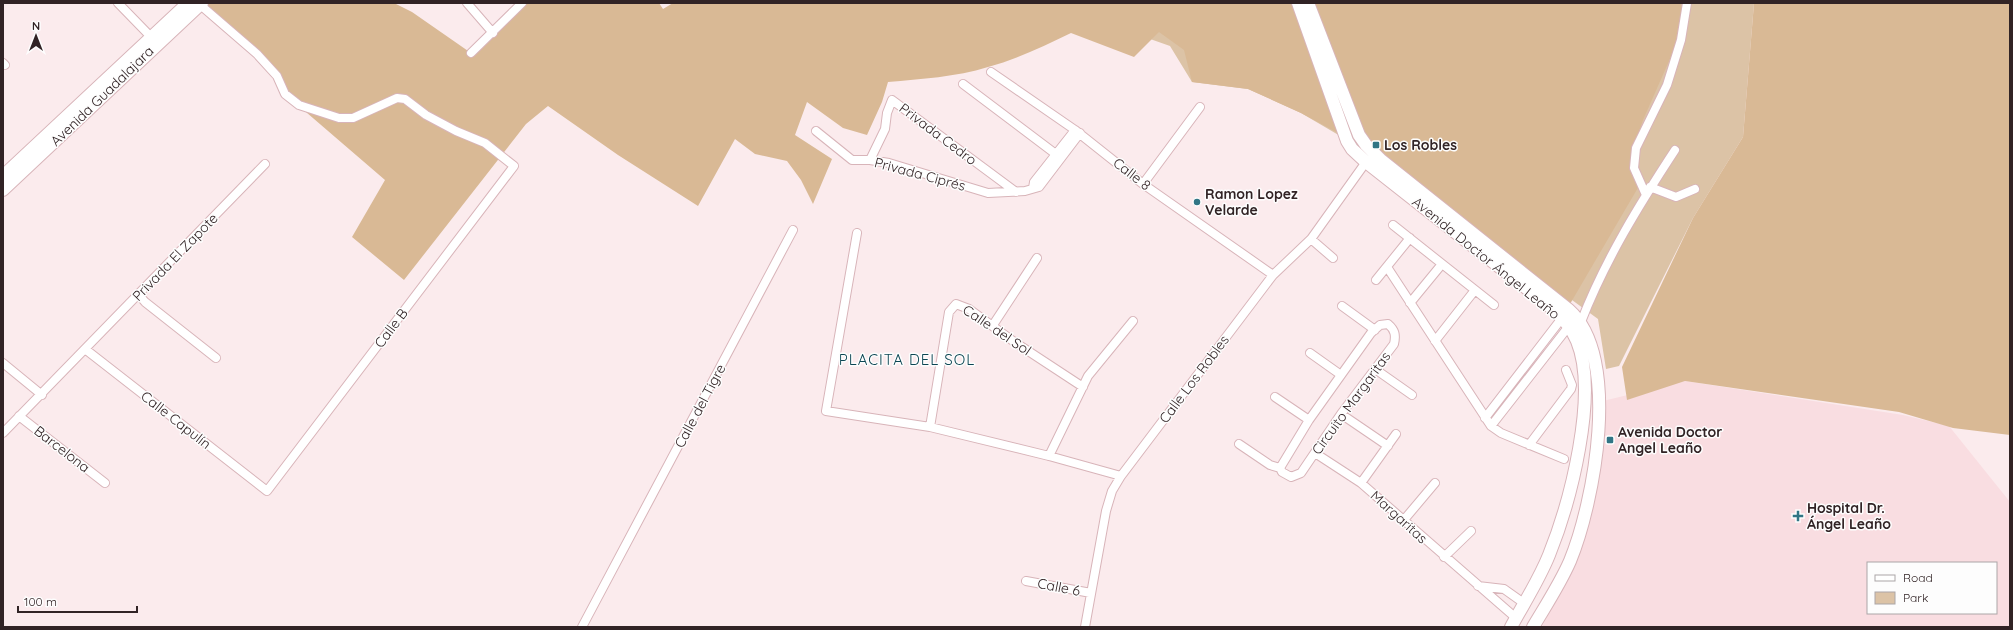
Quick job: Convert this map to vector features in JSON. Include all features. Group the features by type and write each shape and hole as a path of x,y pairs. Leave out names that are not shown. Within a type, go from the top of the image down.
{"street":[{"path":"118,3 154,40"},
{"name":"Avenida Guadalajara","path":"4,183 154,40 197,3"},
{"name":"Calle B","path":"197,3 256,54 277,76 285,94 298,105 338,118 353,118 397,98 405,99 415,104 426,115 456,131 485,143 514,166 267,491"},
{"path":"467,3 493,33"},
{"path":"471,53 522,3"},
{"name":"Avenida Doctor Ángel Leaño","path":"1298,3 1347,141 1352,149 1366,162 1511,276 1566,322 1580,350 1583,376 1584,411 1574,474 1564,516 1549,556 1525,604 1513,622"},
{"name":"Avenida Doctor Ángel Leaño","path":"1308,3 1359,134 1366,145 1381,160 1564,306 1581,322 1595,359 1600,412 1591,485 1580,530 1570,559 1559,585 1533,627"},
{"path":"1646,195 1634,168 1636,148 1667,85 1681,40 1687,3"},
{"name":"Calle 8","path":"991,72 1078,132 1143,184 1273,275"},
{"path":"963,84 1059,157"},
{"name":"Privada Cedro","path":"870,160 885,129 887,113 892,100 1016,192"},
{"path":"1143,184 1200,107"},
{"name":"Privada Ciprés","path":"816,131 852,160 870,160 934,176 988,193 1016,192 1039,187 1078,132"},
{"path":"1581,322 1606,264 1650,187 1675,150"},
{"name":"Calle Los Robles","path":"1085,627 1106,511 1112,491 1121,476 1273,275 1311,239 1366,162"},
{"name":"Privada El Zapote","path":"3,434 265,164"},
{"path":"1650,187 1676,197 1695,189"},
{"path":"1393,225 1494,305"},
{"name":"Calle del Tigre","path":"582,627 793,230"},
{"path":"857,233 826,411 930,427 1049,456 1121,476"},
{"path":"1376,280 1410,238"},
{"path":"1311,239 1333,258"},
{"path":"993,325 1037,258"},
{"path":"1410,303 1442,264"},
{"path":"1387,267 1491,426 1501,433 1564,459"},
{"path":"1435,341 1475,290"},
{"path":"139,295 144,302 216,358"},
{"name":"Calle del Sol","path":"930,427 949,312 956,304 969,308 993,325 1013,342 1083,387"},
{"path":"1342,306 1375,330"},
{"path":"1049,456 1088,376 1133,320"},
{"path":"1485,418 1542,344 1566,322"},
{"path":"1491,426 1550,350 1566,322"},
{"name":"Circuito Margaritas","path":"1239,444 1270,465 1280,468 1282,472 1291,477 1301,473 1342,414 1394,344 1396,338 1393,328 1388,324 1380,325 1375,330 1341,375 1309,420 1280,468"},
{"path":"1542,344 1550,350"},
{"name":"Calle Capulín","path":"85,350 267,491"},
{"path":"1310,353 1341,375"},
{"path":"3,363 42,395"},
{"path":"1375,369 1412,395"},
{"path":"1529,445 1571,389 1572,385 1566,370"},
{"path":"1275,397 1309,420"},
{"path":"1342,414 1388,446"},
{"name":"Barcelona","path":"19,416 105,483"},
{"path":"1361,483 1396,434"},
{"name":"Margaritas","path":"1315,453 1361,483 1478,586 1513,622"},
{"path":"1403,521 1435,483"},
{"path":"1444,557 1471,531"},
{"name":"Calle 6","path":"1026,580 1091,593"},
{"path":"1478,586 1504,590 1525,604"}],"shaded area":[{"path":"202,3 394,3 412,12 471,53 522,3 659,3 663,9 673,3 1681,3 1682,8 1677,43 1643,120 1632,152 1639,186 1570,304 1384,158 1301,113 1248,89 1192,82 1184,50 1159,32 1134,57 1071,33 999,64 964,73 888,82 882,102 867,135 843,128 807,102 795,135 832,159 813,204 801,180 787,161 755,154 735,139 698,206 618,155 548,106 526,124 404,280 352,237 385,180 285,94 277,76"},
{"path":"1754,3 2010,3 2010,435 1953,428 1899,412 1685,381 1627,400 1622,367 1693,218 1743,137"},
{"name":"Hospital Dr. Ángel Leaño","path":"1685,381 1903,415 1949,426 2010,502 2010,627 1542,627 1575,560 1603,401"}],"green space":[{"path":"1070,3 1754,3 1743,137 1693,218 1619,366 1606,369 1598,319 1376,157 1301,113 1248,89 1192,82 1170,46 1119,28"}],"place":[{"name":"Los Robles","path":"1376,145"},
{"name":"Ramon Lopez Velarde","path":"1197,202"},
{"name":"Avenida Doctor Angel Leaño","path":"1610,440"},
{"name":"Hospital Dr. Ángel Leaño","path":"1798,516"}],"district":[{"name":"PLACITA DEL SOL","path":"907,360"}]}
